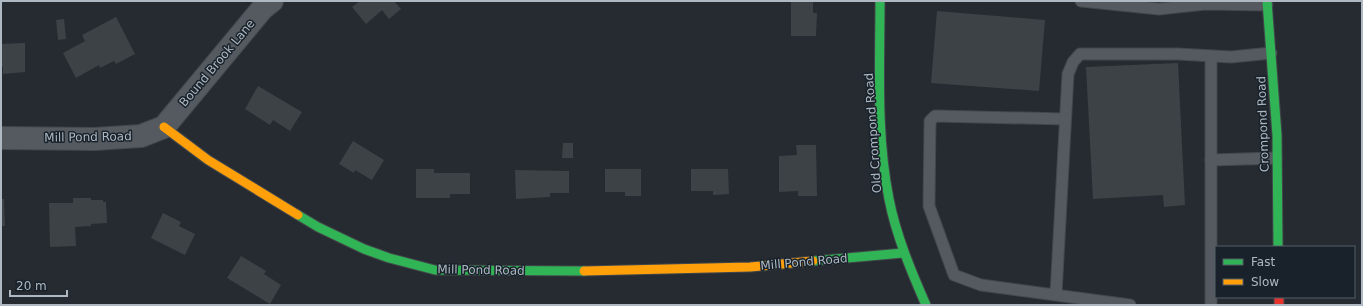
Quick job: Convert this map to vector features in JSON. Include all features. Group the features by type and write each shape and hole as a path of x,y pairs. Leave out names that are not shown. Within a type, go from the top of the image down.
{"main road":[{"name":"Old Crompond Road","path":"880,1 883,151 889,198 903,253 926,305"},
{"name":"Crompond Road","path":"1267,3 1277,135 1276,158 1278,246"},
{"name":"Mill Pond Road","path":"164,127 208,160 318,227 377,254 435,270 538,272 750,267 903,253"}],"street":[{"name":"Bound Brook Lane","path":"164,127 263,4"},
{"name":"Mill Pond Road","path":"1,138 95,138 141,136 164,127"}],"lane":[{"path":"1081,1 1159,9 1205,4 1267,3"},
{"path":"1056,294 1068,74 1073,62 1080,54 1178,54 1231,57 1271,53"},
{"path":"1211,56 1211,160 1214,256 1211,305"},
{"path":"1066,119 935,116 930,121 930,206 954,275 981,285 1130,305"},
{"path":"1211,160 1276,158"}],"building":[{"path":"360,1 394,1 401,9 389,19 382,10 366,24 352,7"},
{"path":"791,1 813,1 813,13 817,13 816,36 791,36"},
{"path":"937,11 1045,20 1039,91 931,83"},
{"path":"116,17 135,54 116,64 114,61 100,68 99,65 76,78 63,53 85,41 82,35"},
{"path":"64,19 66,39 58,40 56,20"},
{"path":"25,43 25,72 3,74 3,67 1,67 1,44"},
{"path":"1178,63 1185,205 1164,207 1163,195 1093,199 1086,67"},
{"path":"258,86 302,112 290,131 273,120 270,125 245,109"},
{"path":"353,141 384,160 372,180 355,170 354,173 339,164"},
{"path":"563,143 573,143 573,158 562,158"},
{"path":"796,145 816,145 817,196 798,196 798,191 779,192 779,156 797,155"},
{"path":"416,169 434,169 434,173 470,173 470,194 450,194 450,198 416,198"},
{"path":"605,169 641,169 641,196 625,196 625,192 605,192"},
{"path":"691,169 728,169 729,194 713,195 713,191 691,191"},
{"path":"515,170 569,171 569,193 550,193 550,197 516,199"},
{"path":"73,198 91,198 91,200 103,200 103,202 106,202 107,223 75,227 76,246 50,247 49,203 73,203"},
{"path":"1,199 4,199 5,226 1,226"},
{"path":"163,213 181,222 179,226 195,234 185,255 151,238"},
{"path":"241,256 266,271 264,274 281,285 270,304 227,278"}],"traffic: fast":[{"path":"880,1 880,125 885,175 892,212 900,239 926,305"},
{"path":"1267,1 1277,135 1278,246"},
{"path":"298,215 318,227 364,249 389,258 435,270 584,271"},
{"path":"813,261 903,253"}],"traffic: slow":[{"path":"164,127 208,160 298,215"},
{"path":"584,271 750,267 813,261"}],"traffic: jam":[{"path":"1279,298 1279,305"}]}
